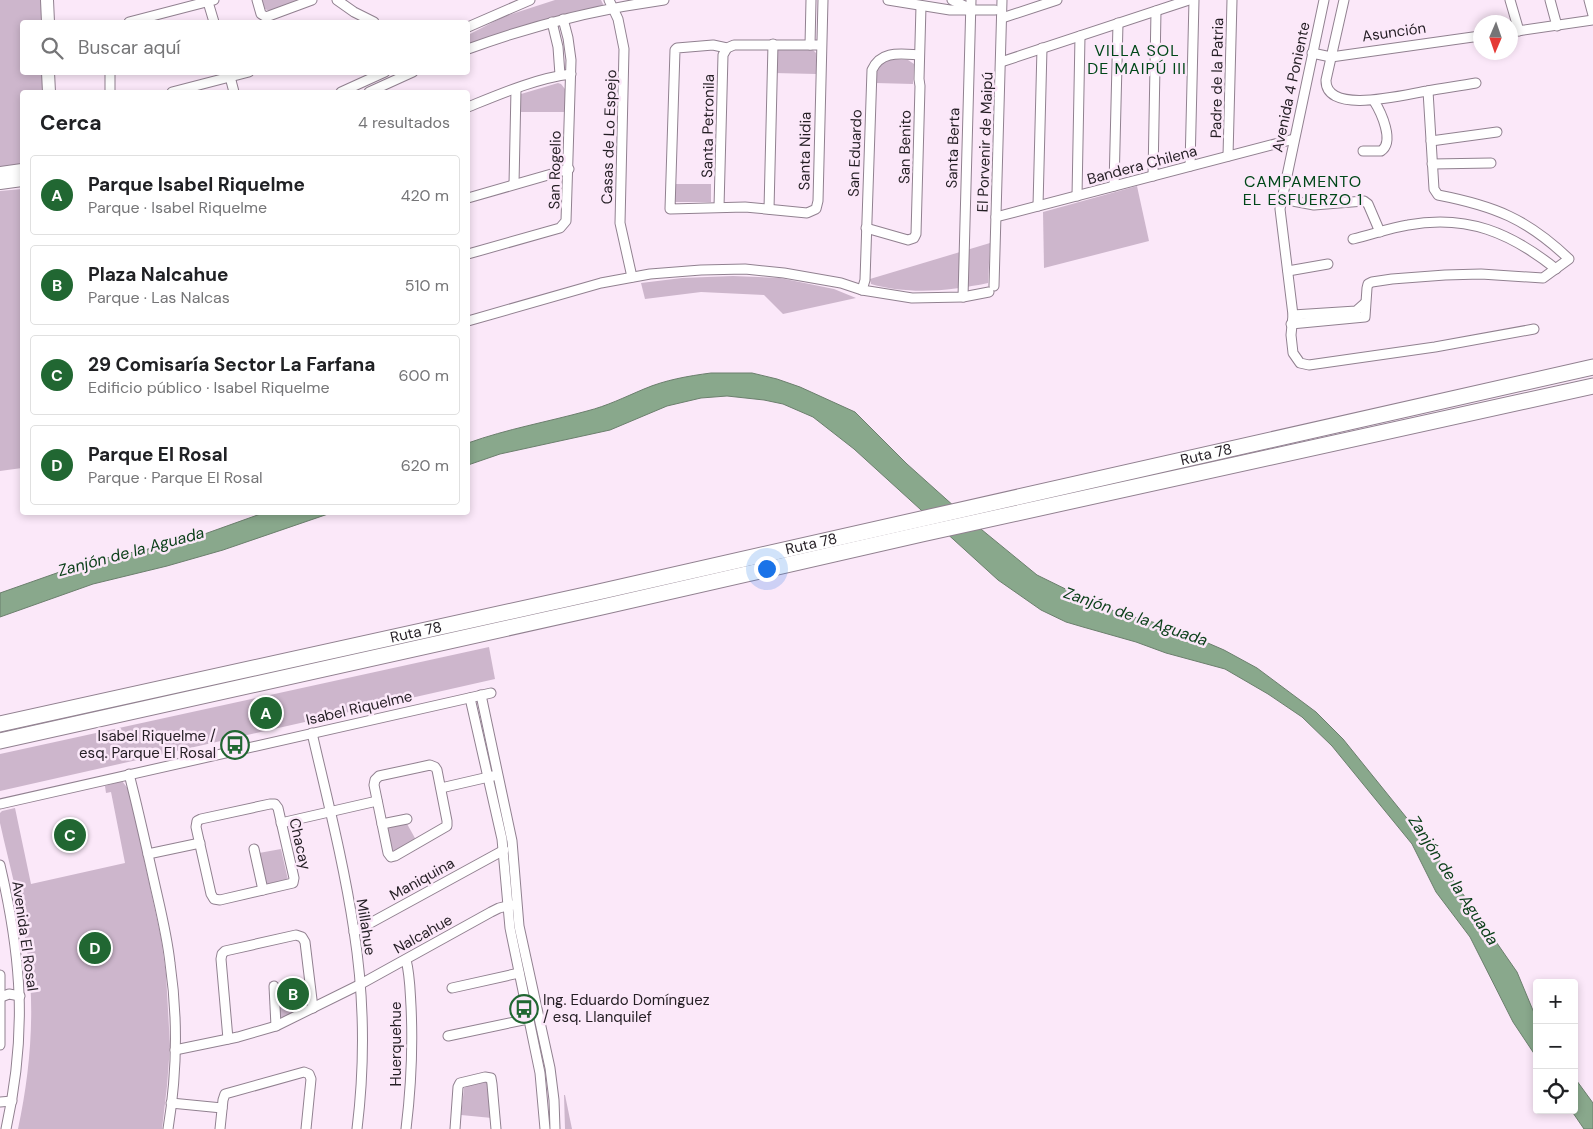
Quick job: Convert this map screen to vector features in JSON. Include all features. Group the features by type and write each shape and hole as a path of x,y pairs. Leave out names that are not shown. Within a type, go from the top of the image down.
{"highway":[{"name":"Ruta 78","path":"0,724 594,593 1593,367"},
{"name":"Ruta 78","path":"0,741 984,520 1593,386"}],"street":[{"path":"48,0 48,20"},
{"path":"257,0 261,14 266,17 312,0"},
{"path":"337,0 370,20"},
{"path":"470,26 530,0"},
{"path":"470,48 611,4 664,0"},
{"path":"810,45 812,0"},
{"name":"Santa Nidia","path":"727,48 713,45 677,48 675,50 670,209 719,207 807,213 814,211 818,204 823,0"},
{"path":"888,0 950,10 971,5"},
{"path":"952,0 995,10"},
{"name":"El Porvenir de Maipú","path":"963,297 992,289 996,217 1002,0"},
{"path":"1002,18 1057,0"},
{"path":"1001,62 1189,0"},
{"path":"1190,166 1194,0"},
{"name":"Padre de la Patria","path":"1228,156 1232,0"},
{"name":"Avenida 4 Poniente","path":"1324,0 1280,209 1288,272 1293,353 1300,363 1309,365 1443,346 1534,329"},
{"path":"1344,0 1326,80 1327,88 1334,95 1353,100 1374,100 1476,83"},
{"path":"1510,0 1512,15"},
{"path":"1550,0 1557,26"},
{"path":"1589,0 1593,15"},
{"path":"146,20 162,18 211,1 214,20"},
{"name":"Casas de Lo Espejo","path":"611,4 620,25 625,58 620,223 632,277"},
{"name":"Santa Berta","path":"963,297 971,5"},
{"name":"San Benito","path":"866,228 908,240 914,238 916,234 920,6"},
{"path":"1152,176 1156,11"},
{"name":"San Rogelio","path":"470,253 562,226 567,219 571,74 570,46 564,19"},
{"path":"1518,32 1593,20"},
{"path":"552,22 558,47 560,75"},
{"path":"1114,186 1118,23"},
{"path":"1077,196 1080,36"},
{"name":"Asunción","path":"1312,53 1332,58 1473,37"},
{"path":"768,209 772,44"},
{"path":"727,48 734,45 821,45"},
{"name":"Santa Petronila","path":"719,207 723,55 727,48"},
{"path":"1038,206 1042,48"},
{"name":"San Eduardo","path":"862,290 865,280 872,70 878,60 887,55 919,55"},
{"path":"470,106 516,89 560,75 571,74"},
{"path":"48,75 48,90"},
{"path":"110,75 110,90"},
{"path":"179,90 229,75 233,90"},
{"path":"345,90 378,75"},
{"path":"373,90 406,75"},
{"path":"514,184 516,89"},
{"path":"1292,319 1356,311 1365,303 1367,286 1372,282 1401,278 1481,274 1543,278 1569,259 1550,241 1532,228 1508,215 1486,206 1436,193 1432,164 1428,90"},
{"path":"1363,151 1381,151 1385,147 1385,127 1374,100"},
{"path":"1431,142 1497,132"},
{"name":"Bandera Chilena","path":"996,217 1294,139"},
{"path":"1432,164 1491,163"},
{"path":"470,197 568,169"},
{"path":"0,173 20,170"},
{"path":"0,184 20,180"},
{"path":"1282,199 1314,205 1365,202 1368,204 1380,232"},
{"path":"1352,239 1422,223 1444,221 1467,224 1498,233 1516,241 1556,270"},
{"path":"1288,272 1328,264"},
{"path":"470,320 601,283 650,274 700,270 745,270 784,273 841,283 862,290 912,298 963,297"},
{"name":"Isabel Riquelme","path":"0,804 491,693"},
{"path":"481,695 514,850 520,933 550,1068 555,1129"},
{"path":"470,698 504,850 507,906 511,937 540,1073 545,1129"},
{"name":"Millahue","path":"312,733 354,932 359,985 361,1062 357,1129"},
{"path":"432,766 436,769 441,788 448,823 445,828 391,857 388,854 374,783 377,777 432,766"},
{"path":"130,774 164,925 170,963 175,1050 172,1103 168,1129"},
{"path":"441,788 498,775"},
{"path":"281,823 377,800"},
{"name":"Chacay","path":"273,804 278,808 281,823 294,881 291,884 220,900 214,899 211,894 196,825 197,822 201,819 273,804"},
{"path":"382,824 407,819"},
{"path":"148,854 200,843"},
{"path":"254,849 263,890"},
{"name":"Maniquina","path":"354,932 504,850"},
{"name":"Avenida El Rosal","path":"0,865 14,931 20,996 19,1050 6,1129"},
{"name":"Nalcahue","path":"175,1050 228,1039 276,1026 359,985 491,912 507,906 517,905"},
{"path":"228,1039 221,959 225,951 296,935 302,937 313,1008"},
{"name":"Huerquehue","path":"406,960 409,976 411,1022 410,1078 406,1129"},
{"path":"452,988 519,973"},
{"name":"Avenida El Rosal","path":"0,975 0,1045"},
{"path":"274,986 276,1026"},
{"path":"1,996 9,994 20,996"},
{"path":"448,1036 528,1019"},
{"path":"220,1129 224,1096 229,1092 300,1072 308,1073 310,1076 306,1129"},
{"path":"455,1129 458,1087 460,1083 486,1077 491,1078 496,1129"},
{"path":"0,1102 12,1101"},
{"path":"172,1103 222,1108"}],"shaded area":[{"path":"0,0 43,0 44,20 20,20 20,75 44,75 44,90 20,90 20,166 0,170"},
{"path":"262,0 304,0 271,12 265,9"},
{"path":"555,0 601,0 604,6 564,14 470,45 470,34 503,17"},
{"path":"812,49 816,53 816,74 774,73 775,50"},
{"path":"891,59 908,60 914,64 913,84 876,83 880,65"},
{"path":"558,83 565,89 565,112 520,112 521,94"},
{"path":"675,184 711,184 711,202 675,202"},
{"path":"1137,186 1149,241 1044,268 1043,212"},
{"path":"20,189 20,468 0,471 0,191"},
{"path":"990,243 988,283 930,291 900,290 871,284 870,279"},
{"path":"733,276 780,278 834,289 856,298 783,314 764,295 701,292 645,299 641,283 682,278"},
{"path":"711,373 752,373 800,387 855,412 907,464 965,516 1037,575 1096,604 1123,614 1182,630 1224,650 1257,668 1316,712 1343,739 1431,848 1517,972 1533,1010 1533,1052 1513,1022 1470,937 1436,892 1412,844 1332,746 1302,717 1268,694 1225,669 1066,622 1041,610 998,580 854,449 813,417 783,404 764,400 727,396 701,398 667,406 610,430 500,454 470,464 470,442 594,409 660,383"},
{"path":"258,515 325,515 223,550 93,584 0,617 0,593 88,562 185,541"},
{"path":"489,647 495,679 0,791 0,754"},
{"path":"122,781 129,790 161,938 166,974 170,1046 162,1129 18,1129 26,1087 30,1044 30,979 23,924 0,823 0,813 15,808 31,884 125,863 111,792 106,793 105,786"},
{"path":"406,822 416,840 397,852 393,852 386,827"},
{"path":"281,849 288,880 267,885 259,853"},
{"path":"307,980 308,1005 306,1008 283,1018 281,1017 279,1014 277,985"},
{"path":"1578,1082 1593,1103 1593,1129 1584,1129 1574,1114 1578,1114"},
{"path":"474,1083 489,1083 492,1118 461,1115 464,1088"},
{"path":"565,1095 572,1129 565,1129"}],"place":[{"name":"Parque Isabel Riquelme","path":"266,713"},
{"name":"Isabel Riquelme / esq. Parque El Rosal","path":"235,745"},
{"name":"29 Comisaría Sector La Farfana","path":"70,835"},
{"name":"Parque El Rosal","path":"95,948"},
{"name":"Plaza Nalcahue","path":"293,994"},
{"name":"Ing. Eduardo Domínguez / esq. Llanquilef","path":"524,1009"}],"district":[{"name":"VILLA SOL DE MAIPÚ III","path":"1137,59"},
{"name":"CAMPAMENTO EL ESFUERZO 1","path":"1303,190"}],"water label":[{"name":"Zanjón de la Aguada","path":"131,551"},
{"name":"Zanjón de la Aguada","path":"1136,616"},
{"name":"Zanjón de la Aguada","path":"1454,880"}]}
